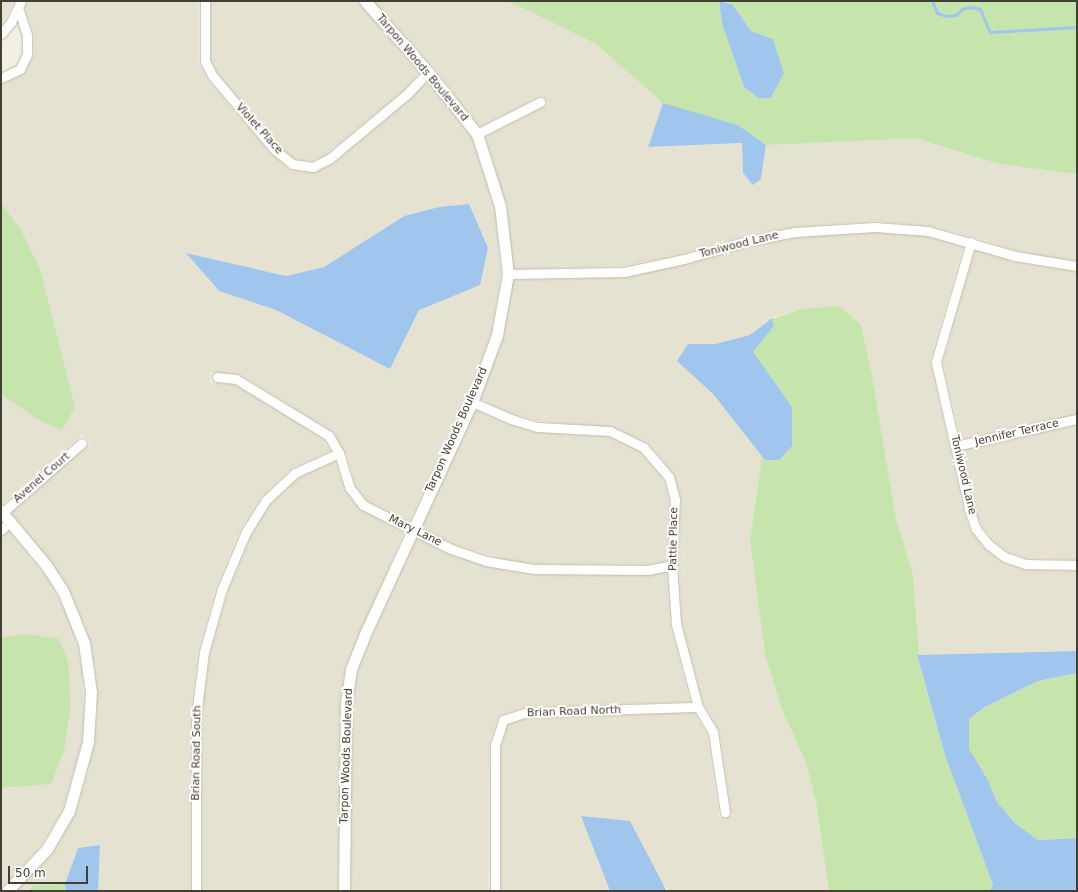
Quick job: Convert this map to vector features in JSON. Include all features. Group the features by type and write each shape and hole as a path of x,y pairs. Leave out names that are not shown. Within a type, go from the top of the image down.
{"street":[{"name":"Violet Place","path":"205,1 205,61 212,75 275,150 292,164 313,167 329,159 407,94 428,72"},
{"name":"Tarpon Woods Boulevard","path":"344,891 346,702 351,669 412,530 472,402 497,335 508,274 500,206 477,134 428,72 365,1"},
{"path":"1,34 19,5"},
{"path":"1,78 20,69 27,54 27,35 19,5"},
{"path":"477,134 540,102"},
{"name":"Toniwood Lane","path":"508,274 624,272 684,259 747,241 795,232 875,227 928,231 971,242 1014,256 1077,266"},
{"name":"Toniwood Lane","path":"971,242 936,362 969,509 976,529 990,545 1005,557 1025,564 1077,566"},
{"name":"Mary Lane","path":"217,378 236,379 329,436 339,453 350,488 363,505 451,549 507,566 534,569 648,570 672,565"},
{"name":"Pattie Place","path":"472,402 511,419 538,427 610,431 643,447 669,477 675,499 672,565 676,624 698,708 713,732 725,812"},
{"name":"Jennifer Terrace","path":"956,446 1077,420"},
{"name":"Avenel Court","path":"1,512 82,443"},
{"name":"Brian Road South","path":"196,891 196,716 204,652 222,589 246,532 265,501 295,473 339,453"},
{"path":"1,512 55,578 74,616 84,643 88,668 91,715 83,767 69,811 47,849 7,891"},
{"path":"1,530 10,522"},
{"name":"Brian Road North","path":"495,891 495,746 503,720 526,712 698,708"}],"shaded area":[{"path":"1,1 14,1 1,25"},
{"path":"27,1 198,1 198,61 207,79 271,154 291,170 312,172 333,164 411,98 428,81 472,137 494,207 501,274 491,334 466,400 409,522 367,501 356,486 347,456 333,432 239,374 211,372 210,383 234,384 313,432 324,440 330,451 292,468 260,498 240,530 216,587 198,651 190,716 190,891 98,891 100,845 78,848 65,884 33,885 29,891 16,891 52,852 75,813 89,768 97,715 95,667 90,642 79,614 61,576 10,513 91,443 82,435 2,504 1,502 1,394 7,397 21,230 1,203 1,84 24,73 34,55 34,34 25,9","holes":["469,204 437,302 419,310 390,369 276,310 219,291 186,253 286,276 324,267 404,216 439,207"]},
{"path":"211,1 357,1 420,72 403,91 325,155 312,161 294,159 279,147 217,73 211,59"},
{"path":"373,1 504,1 525,9 596,44 663,103 648,147 742,143 743,173 761,179 766,145 869,138 915,138 999,164 1077,174 1077,261 1016,251 978,238 930,226 875,221 794,227 745,235 682,254 623,266 513,269 506,204 485,137 549,104 542,95 479,127 437,71"},
{"path":"875,232 927,237 963,246 930,361 963,510 970,531 984,548 1001,561 1025,570 1077,571 1077,651 919,655 913,575 896,519 872,375 861,325 801,309 771,318 750,335 715,344 688,344 678,361 713,394 762,456 750,541 765,655 782,710 805,760 816,801 829,891 670,891 582,816 610,891 501,891 501,746 508,724 528,717 694,713 707,734 719,818 732,816 720,732 703,702 682,623 679,565 681,500 674,474 648,443 612,427 540,421 513,414 480,399 503,337 513,280 626,277 686,264 748,246 796,237"},
{"path":"975,249 1013,262 1077,272 1077,414 961,439 943,362"},
{"path":"475,410 508,424 536,432 608,437 639,451 663,479 669,500 666,561 648,564 535,564 508,560 453,544 420,528"},
{"path":"1077,425 1077,560 1026,558 1008,552 994,541 982,526 975,508 963,450"},
{"path":"335,461 344,489 358,508 404,532 345,669 340,702 338,891 202,891 202,716 210,653 228,591 252,534 270,504 299,477"},
{"path":"9,531 50,581 68,618 77,644 82,669 84,715 82,742 63,809 41,846 1,889 1,788 10,788 27,634 1,637 1,537"},
{"path":"415,538 449,554 506,571 534,575 648,575 667,572 670,625 690,702 527,706 501,715 497,719 489,745 488,891 350,891 353,703 357,671"}],"green space":[{"path":"504,1 719,1 722,24 744,87 758,98 771,98 784,73 773,39 751,31 732,4 725,1 1077,1 1077,174 999,164 915,138 766,145 738,125 664,104 596,44 525,9"},
{"path":"1,203 21,230 40,269 75,407 62,430 37,419 1,394"},
{"path":"839,306 861,325 872,375 896,519 913,575 919,654 917,656 945,755 993,885 990,891 829,891 816,801 805,760 782,710 765,655 750,541 762,456 765,460 753,351 774,326 772,319 801,309"},
{"path":"27,634 59,639 68,661 71,706 64,751 51,784 1,788 1,637"},
{"path":"1077,673 1077,838 1038,840 1016,824 997,802 988,780 969,749 969,719 985,707 1038,681"},
{"path":"65,884 66,891 29,891 33,885"}],"water":[{"path":"719,1 732,4 751,31 773,39 784,73 771,98 758,98 744,87 722,24"},
{"path":"663,103 738,125 766,145 761,179 753,185 743,173 742,143 648,147"},
{"path":"469,204 488,248 480,285 419,310 390,369 276,310 219,291 186,253 286,276 324,267 404,216 439,207"},
{"path":"772,318 774,326 753,352 792,407 792,446 779,460 765,460 713,394 677,361 688,344 715,344 750,335"},
{"path":"1077,651 1077,673 1038,681 985,707 969,719 969,749 988,780 997,802 1016,824 1038,840 1077,838 1077,891 990,891 993,885 945,755 917,655"},
{"path":"581,816 630,821 666,890 670,891 610,891"},
{"path":"100,845 98,891 66,891 65,884 78,848"}],"waterway":[{"path":"932,1 937,13 946,16 956,15 962,9 970,7 980,9 990,32 1077,27"}]}
